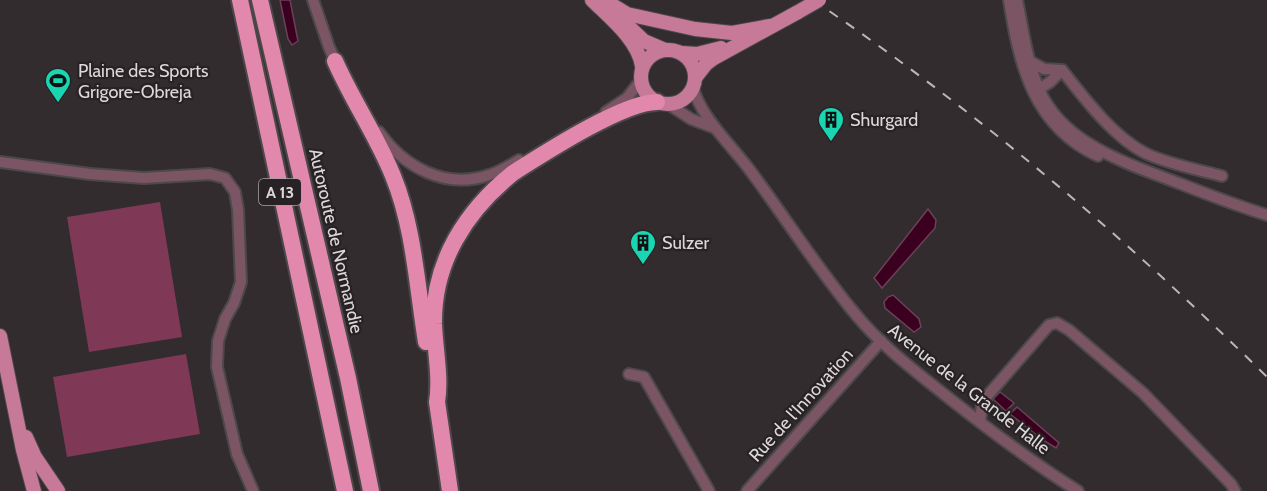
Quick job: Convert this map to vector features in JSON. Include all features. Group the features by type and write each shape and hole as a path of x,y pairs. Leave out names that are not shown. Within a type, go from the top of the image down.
{"highway":[{"name":"A 13","path":"240,0 345,491"},
{"name":"Autoroute de Normandie","path":"260,0 348,378 371,491"},
{"path":"335,61 385,158 402,202 450,491"},
{"path":"436,402 439,388 434,321 438,289 446,258 466,220 498,185 528,164 613,115 642,103 663,103"}],"main road":[{"path":"592,0 627,36 641,60 647,94 663,103 682,100 709,61 819,0"},
{"path":"603,0 627,14 695,29 732,33 770,26"},
{"path":"603,0 644,41 665,50 692,54 740,42"},
{"path":"642,73 650,56 665,50"},
{"path":"682,53 692,64 694,83"},
{"path":"0,336 23,450 34,491"},
{"path":"0,374 24,491"},
{"path":"18,419 35,457 58,491"}],"street":[{"path":"313,0 335,61 368,117 398,155 425,172 456,180 478,178 498,172 622,102 631,94 642,73"},
{"path":"1009,0 1024,70 1034,86"},
{"path":"1017,0 1039,105 1066,136 1085,150 1112,163 1152,173 1267,215"},
{"path":"1031,62 1044,69 1062,70 1110,126 1132,146 1149,155 1222,177"},
{"path":"1034,86 1050,82 1062,70"},
{"name":"Avenue de la Grande Halle","path":"694,83 700,104 719,131 845,301 881,341 896,356 980,422 1033,462 1078,491"},
{"path":"663,103 688,118 709,124 719,131"},
{"path":"0,162 90,174 144,178 210,174 225,178 235,192 238,210 241,282 218,341 218,367 237,454 254,491"},
{"path":"980,422 982,404 989,394 1049,325 1057,323 1070,330 1143,393 1232,483 1235,491"},
{"name":"Rue de l'Innovation","path":"747,491 881,341"},
{"path":"629,374 644,377 709,491"},
{"path":"960,406 981,400 989,394"}],"shaded area":[{"path":"280,0 290,0 298,41 292,45 288,39"},
{"path":"160,202 182,337 89,352 67,217"},
{"path":"928,209 936,220 935,228 882,288 874,278"},
{"path":"893,295 919,319 921,327 914,332 885,308 884,302"},
{"path":"186,354 200,434 67,457 53,377"},
{"path":"1000,392 1014,403 1006,411 993,399"},
{"path":"1017,407 1059,443 1056,448 1010,414"}],"railway":[{"path":"813,0 933,86 1049,178 1160,275 1267,377"}],"place":[{"name":"Plaine des Sports Grigore-Obreja","path":"58,104"},
{"name":"Shurgard","path":"831,143"},
{"name":"Sulzer","path":"643,266"}]}
